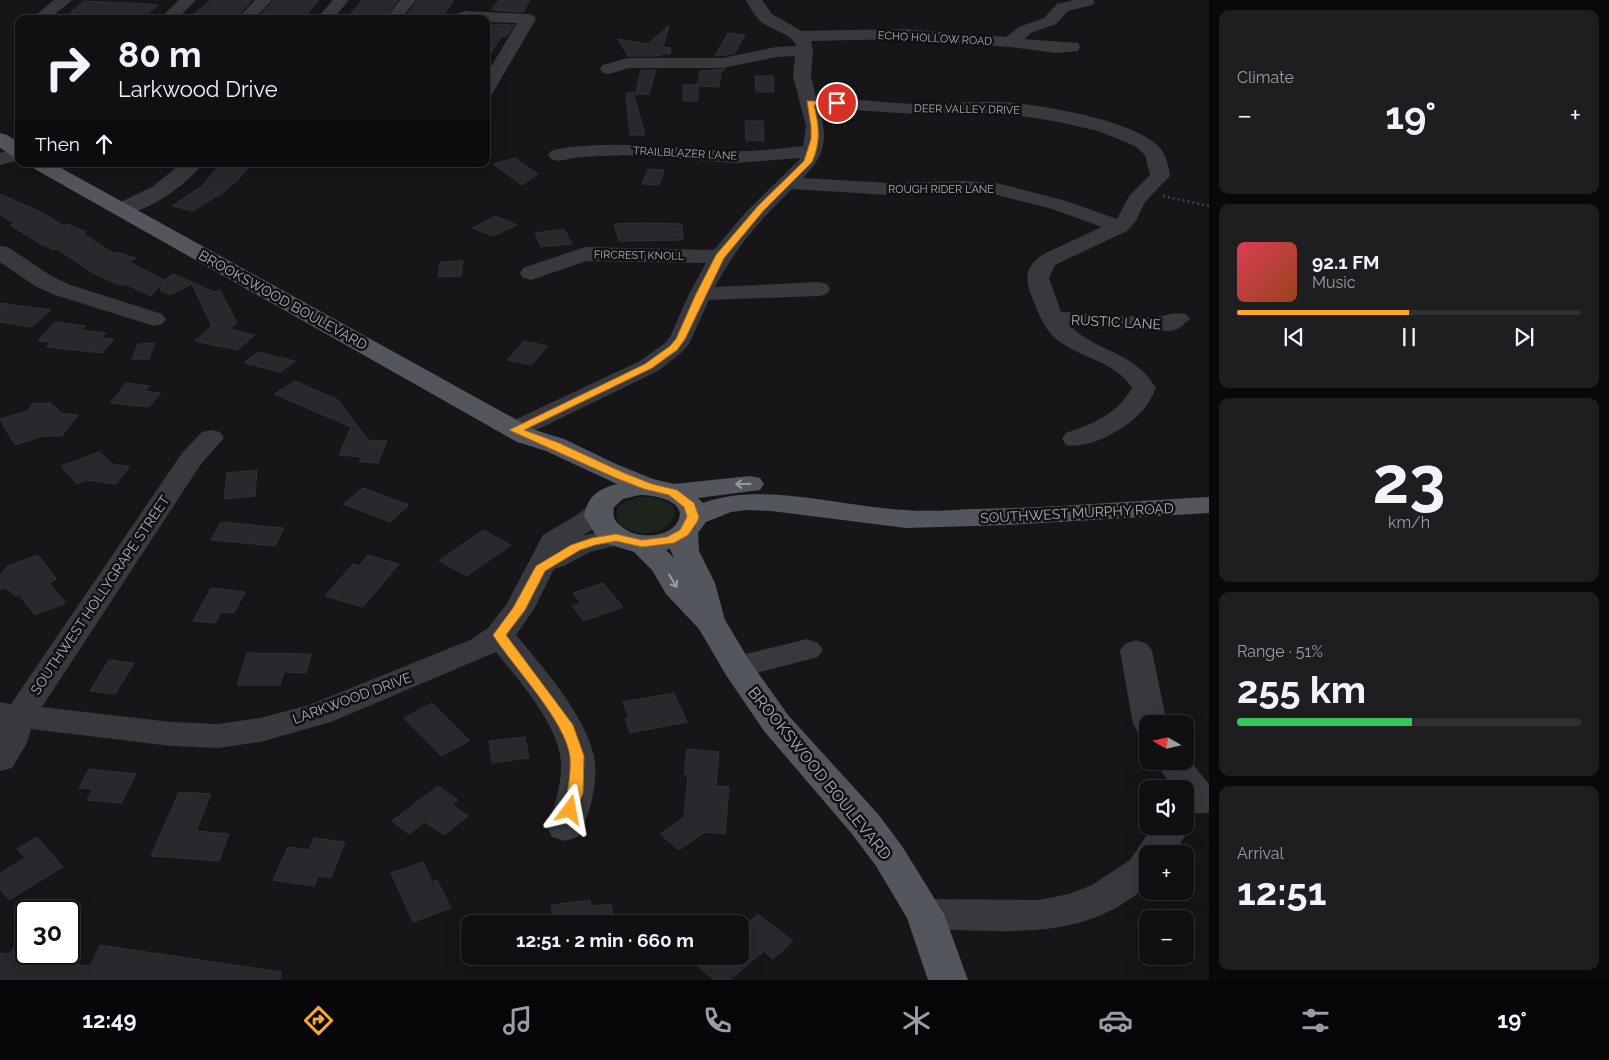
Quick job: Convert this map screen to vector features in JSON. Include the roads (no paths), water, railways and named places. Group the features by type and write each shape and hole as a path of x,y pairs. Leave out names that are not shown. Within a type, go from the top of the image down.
{"main road":[{"path":"0,139 15,150"},
{"name":"BROOKSWOOD BOULEVARD","path":"45,167 520,433 543,452 588,481 598,492 600,523 664,565 677,587 711,623 736,667 776,723 865,824 889,856 925,914 948,980"},
{"name":"BROOKSWOOD BOULEVARD","path":"520,433 555,445 606,470 661,489"},
{"name":"SOUTHWEST MURPHY ROAD","path":"600,507 622,490 769,484 899,506 946,518"},
{"path":"661,489 690,506 688,525"},
{"name":"SOUTHWEST MURPHY ROAD","path":"629,541 670,540 688,525 726,504 748,502 906,519 1008,518 1209,505"},
{"name":"BROOKSWOOD BOULEVARD","path":"688,525 685,551 700,583 711,623"}],"street":[{"path":"44,15 64,0"},
{"path":"171,15 188,0"},
{"path":"249,15 264,0"},
{"path":"328,15 341,0"},
{"path":"396,15 408,0"},
{"path":"465,15 476,0"},
{"path":"520,433 664,357 680,339 700,294 720,257 752,217 808,162 812,152 815,126 802,76 802,44 765,18 754,0"},
{"path":"1010,42 1025,30 1050,21 1063,7 1088,2"},
{"path":"490,18 528,19 490,83"},
{"name":"ECHO HOLLOW ROAD","path":"609,69 628,63 723,63 771,53 802,44 902,34 1010,42 1056,48 1072,47"},
{"name":"DEER VALLEY DRIVE","path":"810,102 921,109 1002,108 1031,111 1123,134 1140,142 1152,151 1160,169 1160,176 1136,200 1126,221 1120,227"},
{"name":"TRAILBLAZER LANE","path":"558,155 591,150 652,150 738,157 812,152"},
{"path":"0,159 15,154"},
{"path":"120,209 158,193 176,181 189,167"},
{"name":"ROUGH RIDER LANE","path":"786,183 889,189 965,187 997,189 1044,200 1120,227"},
{"path":"1075,439 1118,421 1138,400 1144,388 1140,378 1129,370 1079,345 1062,332 1052,318 1038,284 1039,270 1048,260 1120,227"},
{"path":"0,252 10,269 63,290 154,319"},
{"name":"FIRCREST KNOLL","path":"531,273 585,254 720,257"},
{"path":"700,294 819,289"},
{"name":"RUSTIC LANE","path":"1052,318 1149,324 1170,324 1178,319"},
{"name":"SOUTHWEST HOLLYGRAPE STREET","path":"0,758 10,743 10,715 191,459 211,438"},
{"name":"LARKWOOD DRIVE","path":"10,715 171,734 218,736 260,730 319,714 481,647 499,635 519,610 553,542 587,521 600,507"},
{"path":"540,568 581,545 629,541"},
{"path":"499,635 566,725 572,741 577,756 576,793 565,827"},
{"path":"736,667 807,650"},
{"path":"1136,651 1148,715"},
{"path":"1177,770 1199,804"},
{"path":"925,914 1039,915 1073,909 1105,896 1139,873"}]}
